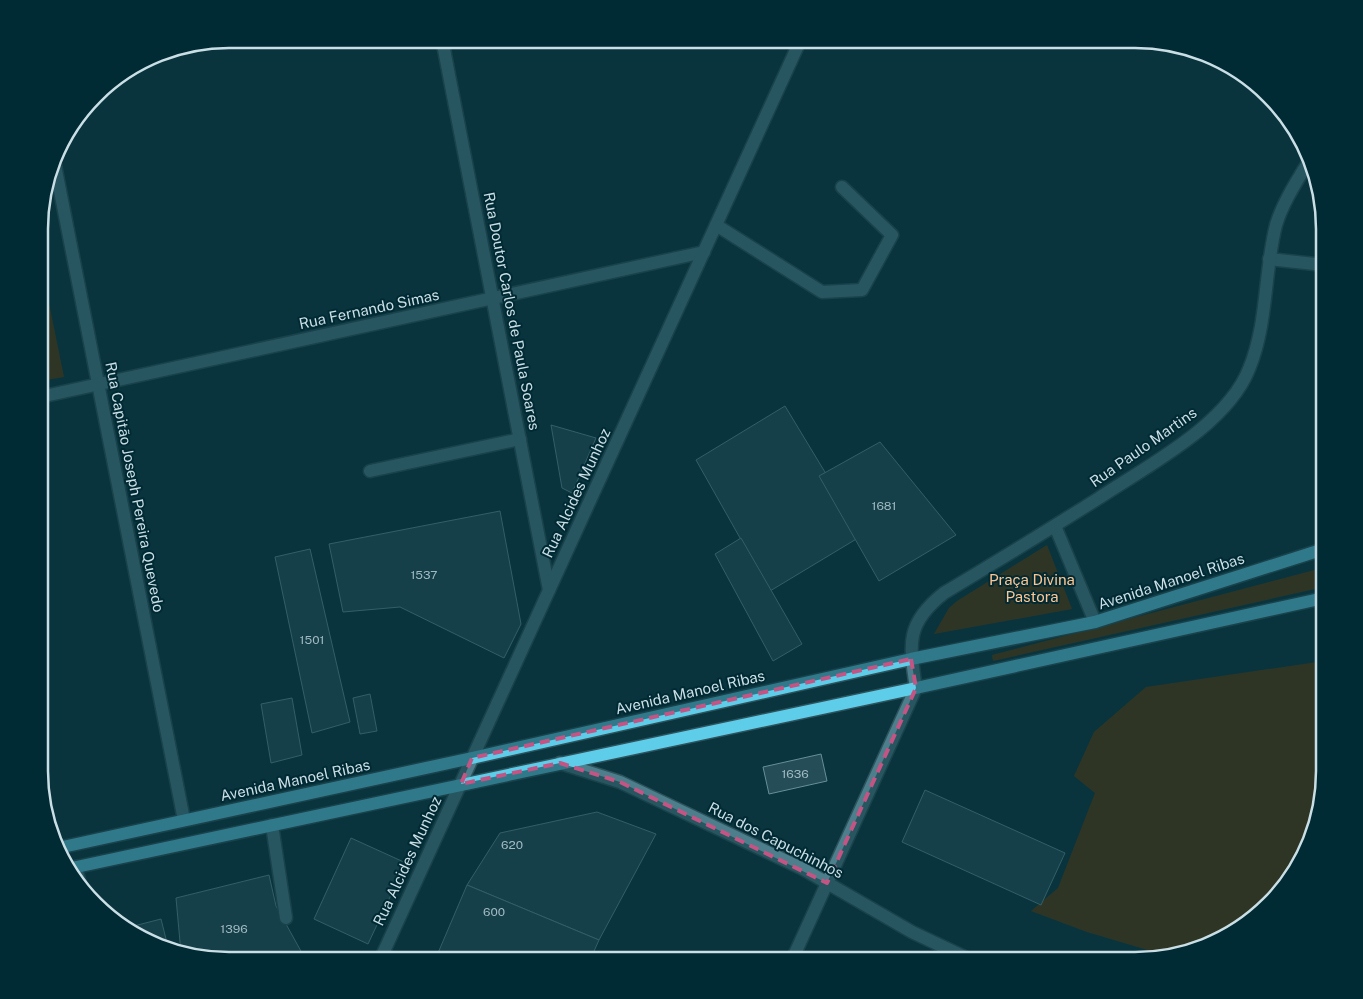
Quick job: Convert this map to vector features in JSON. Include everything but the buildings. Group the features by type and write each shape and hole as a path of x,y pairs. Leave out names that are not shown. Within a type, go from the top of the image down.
{"main road":[{"name":"Avenida Manoel Ribas","path":"64,847 472,758 912,659 1095,622 1316,552"},
{"path":"76,867 916,688 1316,600"}],"street":[{"name":"Rua Doutor Carlos de Paula Soares","path":"444,48 549,590"},
{"name":"Rua Alcides Munhoz","path":"384,952 797,48"},
{"name":"Rua Paulo Martins","path":"916,688 912,659 913,632 921,615 932,602 1164,456 1192,436 1217,414 1236,393 1248,372 1256,352 1261,330 1269,259 1277,222 1283,206 1305,168"},
{"name":"Rua Capitão Joseph Pereira Quevedo","path":"56,172 184,820"},
{"path":"716,225 822,292 862,290 892,235 842,187"},
{"name":"Rua Fernando Simas","path":"48,395 704,252"},
{"path":"1269,259 1316,264"},
{"path":"370,471 520,439"},
{"path":"1055,526 1095,622"},
{"path":"796,952 916,688"},
{"name":"Rua dos Capuchinhos","path":"560,763 620,782 802,869 912,932 954,952"},
{"path":"272,825 286,918"}],"highlighted area":[{"path":"911,659 916,688 827,883 620,782 560,763 461,784 472,758"}],"green space":[{"path":"48,298 64,377 48,380"},
{"name":"Praça Divina Pastora","path":"1047,545 1072,609 934,634 949,608 957,601"},
{"path":"1316,570 1316,589 993,661 992,655"},
{"path":"1316,662 1316,771 1314,794 1306,829 1297,851 1271,890 1254,907 1235,921 1215,933 1193,942 1150,951 1087,932 1031,911 1058,888 1095,793 1074,776 1094,732 1146,687"}]}
